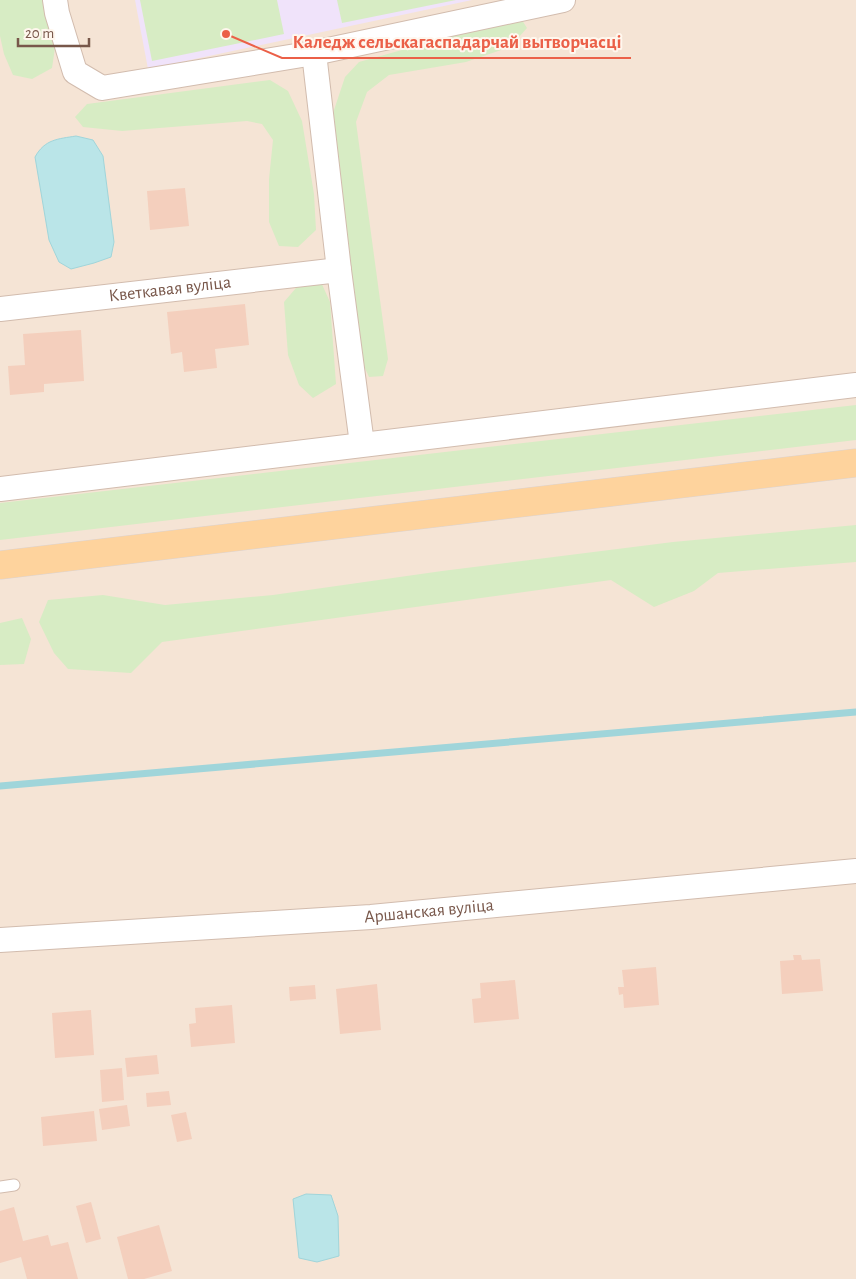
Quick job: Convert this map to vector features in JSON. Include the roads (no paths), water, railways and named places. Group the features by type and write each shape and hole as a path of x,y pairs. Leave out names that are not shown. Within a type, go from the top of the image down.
{"main road":[{"path":"0,565 856,463"}],"street":[{"path":"55,0 57,13 75,72 102,88 314,53 562,0"},
{"path":"314,53 339,270 362,444"},
{"name":"Кветкавая вуліца","path":"0,309 339,270"},
{"path":"0,489 856,385"},
{"name":"Аршанская вуліца","path":"0,940 370,917 856,871"}],"lane":[{"path":"0,1187 14,1185"}],"water":[{"path":"76,136 93,140 103,156 114,242 111,257 71,269 59,262 49,240 35,157 48,143"},
{"path":"306,1194 331,1195 338,1216 339,1256 317,1262 299,1258 293,1199"}],"waterway":[{"path":"0,786 856,712"}],"place":[{"name":"Каледж сельскагаспадарчай вытворчасці","path":"226,34"}]}
